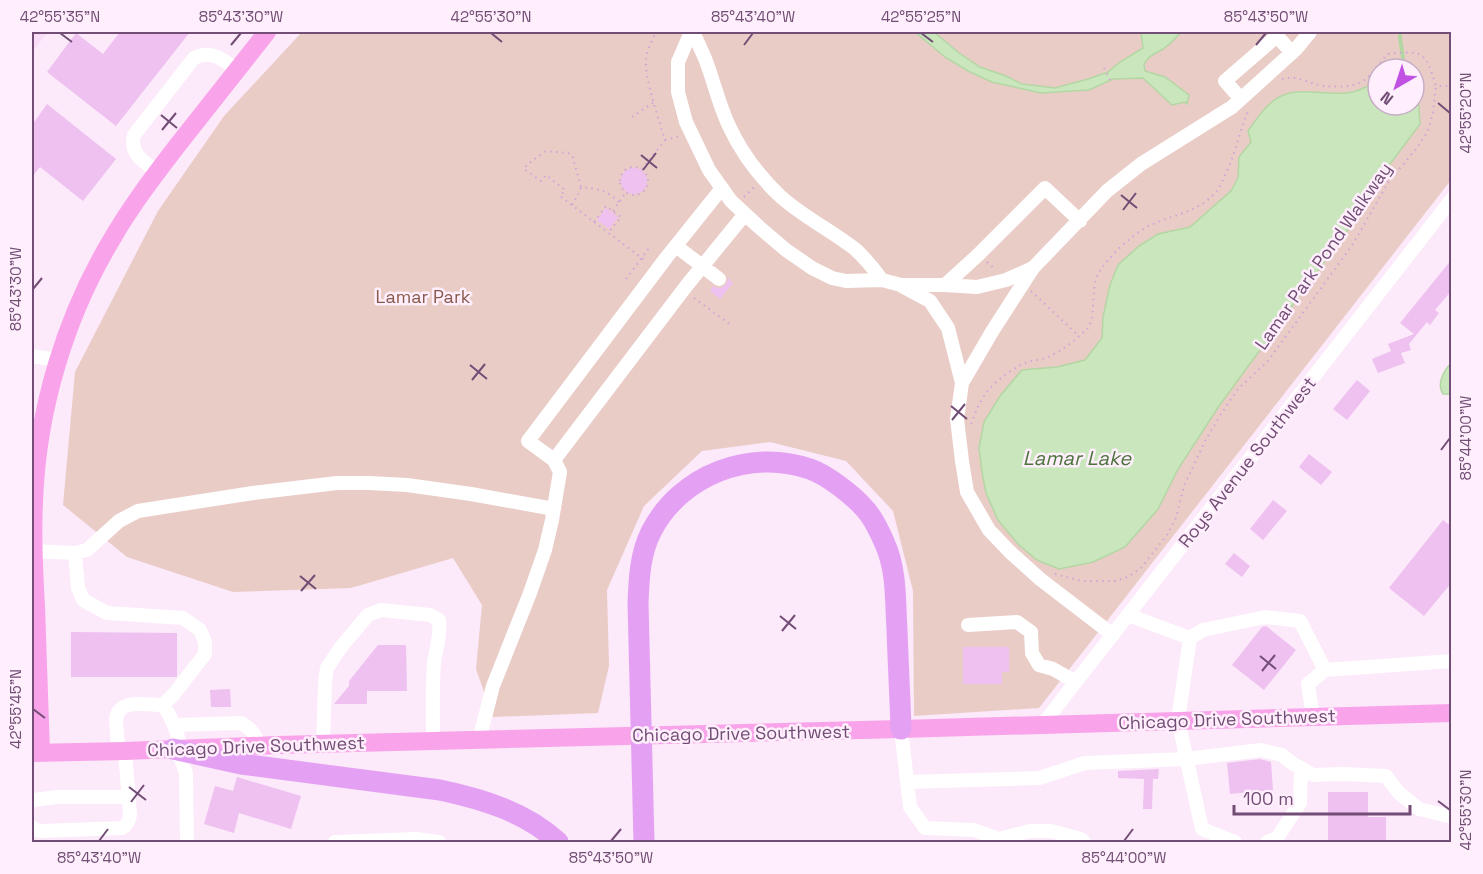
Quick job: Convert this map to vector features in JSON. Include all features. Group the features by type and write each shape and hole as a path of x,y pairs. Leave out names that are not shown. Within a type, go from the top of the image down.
{"highway":[{"path":"644,843 638,603 640,565 651,532 668,508 689,486 713,473 746,463 778,462 811,469 839,486 866,510 885,544 894,570 901,729"},
{"path":"177,749 241,764 440,789 471,796 528,820 558,843"}],"main road":[{"path":"36,752 32,551 34,500 45,412 58,360 70,325 100,258 123,220 267,32"},
{"name":"Chicago Drive Southwest","path":"36,752 1452,713"}],"street":[{"path":"692,32 678,62 678,92 686,122 709,171 741,210 786,250 812,268 832,278 846,281 882,280 900,285 930,301 948,328 962,383 957,419 967,492 989,530 1010,552 1113,635"},
{"path":"692,32 705,59 730,128 744,153 762,177 801,214 854,249 882,280"},
{"path":"962,383 993,330 1034,268 1107,191 1141,164 1223,113 1247,102 1310,32"},
{"path":"1247,102 1225,81 1277,36 1292,53"},
{"path":"158,172 137,155 132,145 134,135 194,58 207,54 217,56 237,70"},
{"path":"479,740 493,686 539,570 554,509 560,472 554,460 528,441 722,188"},
{"path":"945,285 1045,188 1080,221"},
{"name":"Roys Avenue Southwest","path":"1043,724 1452,199"},
{"path":"554,460 702,266 741,210"},
{"path":"676,246 719,279"},
{"path":"900,285 977,287 1006,280 1034,268"},
{"path":"32,356 58,360"},
{"path":"32,551 75,553 87,550 119,521 138,512 273,490 337,483 407,485 554,509"},
{"path":"32,827 42,831 122,828 126,825 129,820 128,796 116,719 120,708 127,704 163,705 205,654 205,642 200,630 183,618 107,613 83,600 78,588 75,553"},
{"path":"323,744 327,668 368,615 381,610 430,615 439,620 432,690 433,741"},
{"path":"1128,615 1190,638"},
{"path":"1190,638 1203,630 1265,617 1300,621 1325,670"},
{"path":"968,625 1017,622 1031,632 1032,652 1040,665 1053,669 1076,682"},
{"path":"1190,638 1178,720 1186,759 1202,829 1235,843"},
{"path":"1313,717 1308,684 1325,670 1452,661"},
{"path":"163,705 175,725 177,749 186,773 187,843"},
{"path":"175,725 241,723 250,728 258,746"},
{"path":"901,729 910,807 925,836 974,830 1000,841 1030,831 1051,831 1081,839 1084,843"},
{"path":"907,782 1039,778 1085,763 1186,759 1261,750 1282,755 1313,775 1343,774 1386,777 1399,793 1419,809 1452,817"},
{"path":"1267,843 1278,838 1300,803 1301,768"},
{"path":"32,801 57,797 128,796"},
{"path":"335,843 416,839 439,843"}],"path":[{"path":"642,169 665,140 646,69 649,49 656,32"},
{"path":"1275,84 1290,76 1323,86 1340,87 1356,84 1373,73 1388,54 1410,52 1422,54 1428,60 1437,86 1452,86"},
{"path":"1104,68 1112,84"},
{"name":"Lamar Park Pond Walkway","path":"1054,574 1082,580 1115,581 1128,577 1141,568 1167,535 1176,518 1184,486 1205,441 1221,414 1238,389 1268,361 1353,244 1389,181 1417,148 1428,131 1437,86"},
{"path":"632,117 654,102"},
{"path":"969,429 980,402 1005,375 1020,365 1046,358 1057,352 1089,328 1098,275 1117,250 1137,232 1151,224 1177,216 1203,204 1217,192 1231,165 1246,115 1247,102"},
{"path":"572,205 581,187 574,158 568,153 546,151 530,162 524,169 541,181 546,175 565,189 560,196 657,270"},
{"path":"628,168 642,169 648,176 646,189 634,195 626,192 621,184 622,175 628,168"},
{"path":"741,210 762,177"},
{"path":"581,187 606,191 619,202"},
{"path":"613,211 626,192"},
{"path":"594,222 606,206 621,217 608,233"},
{"path":"626,279 649,248"},
{"path":"683,290 731,325"}],"shaded area":[{"path":"32,32 48,32 32,52"}],"green space":[{"name":"Lamar Park","path":"302,32 1451,32 1451,180 1039,708 914,716 913,591 893,511 846,461 770,442 702,451 644,506 607,590 609,666 598,713 493,717 476,669 482,605 453,558 351,588 233,592 127,557 63,505 75,372 158,211 224,116"}],"water":[{"path":"915,32 934,32 980,67 1022,84 1055,88 1108,72 1143,48 1141,32 1181,32 1144,64 1145,71 1165,77 1189,95 1187,104 1185,102 1172,105 1143,78 1113,79 1089,90 1041,93 992,82 945,57"},
{"name":"Lamar Lake","path":"1366,87 1366,117 1420,117 1420,124 1375,184 1349,228 1219,406 1178,469 1158,509 1125,547 1093,562 1059,569 1037,560 1019,545 998,520 986,493 979,448 984,422 1000,396 1022,370 1057,367 1085,360 1102,338 1103,317 1110,285 1118,265 1139,246 1158,234 1190,227 1231,191 1238,178 1239,157 1251,142 1248,131 1268,105 1281,96 1291,93 1342,93"},
{"path":"1451,363 1451,394 1443,394 1441,381"}],"building":[{"path":"120,32 190,32 116,126 47,72 76,33 103,54"},
{"path":"47,104 116,159 83,201 40,167 32,177 32,125"},
{"path":"634,168 643,172 647,181 643,190 634,194 625,190 621,181 625,172"},
{"path":"606,208 618,217 609,229 597,220"},
{"path":"1452,259 1452,290 1435,310 1439,313 1430,325 1427,322 1409,344 1411,350 1401,353 1405,363 1378,373 1372,359 1391,351 1388,344 1414,334 1400,323"},
{"path":"728,278 733,283 720,299 710,291 713,286 723,287"},
{"path":"1357,380 1370,391 1347,420 1333,409"},
{"path":"1309,454 1332,472 1321,485 1299,467"},
{"path":"1273,500 1287,511 1263,540 1250,529"},
{"path":"1443,520 1452,527 1452,582 1424,616 1389,588"},
{"path":"1234,553 1250,566 1242,577 1225,564"},
{"path":"1266,626 1296,650 1264,690 1232,665 1262,627"},
{"path":"71,632 177,633 177,676 71,677"},
{"path":"378,645 406,645 407,691 367,691 367,704 334,704 349,686 349,681"},
{"path":"963,647 1009,647 1009,672 1002,672 1002,684 963,684"},
{"path":"230,689 231,707 211,707 210,690"},
{"path":"1260,759 1271,762 1273,790 1230,794 1227,763"},
{"path":"1159,769 1158,779 1153,779 1152,809 1143,809 1144,779 1118,778 1118,771"},
{"path":"237,777 301,796 291,829 239,813 234,833 204,824 215,786 233,791"},
{"path":"1328,792 1368,792 1368,817 1386,817 1386,843 1328,843"}],"waterway":[{"path":"1400,32 1403,57"}]}
